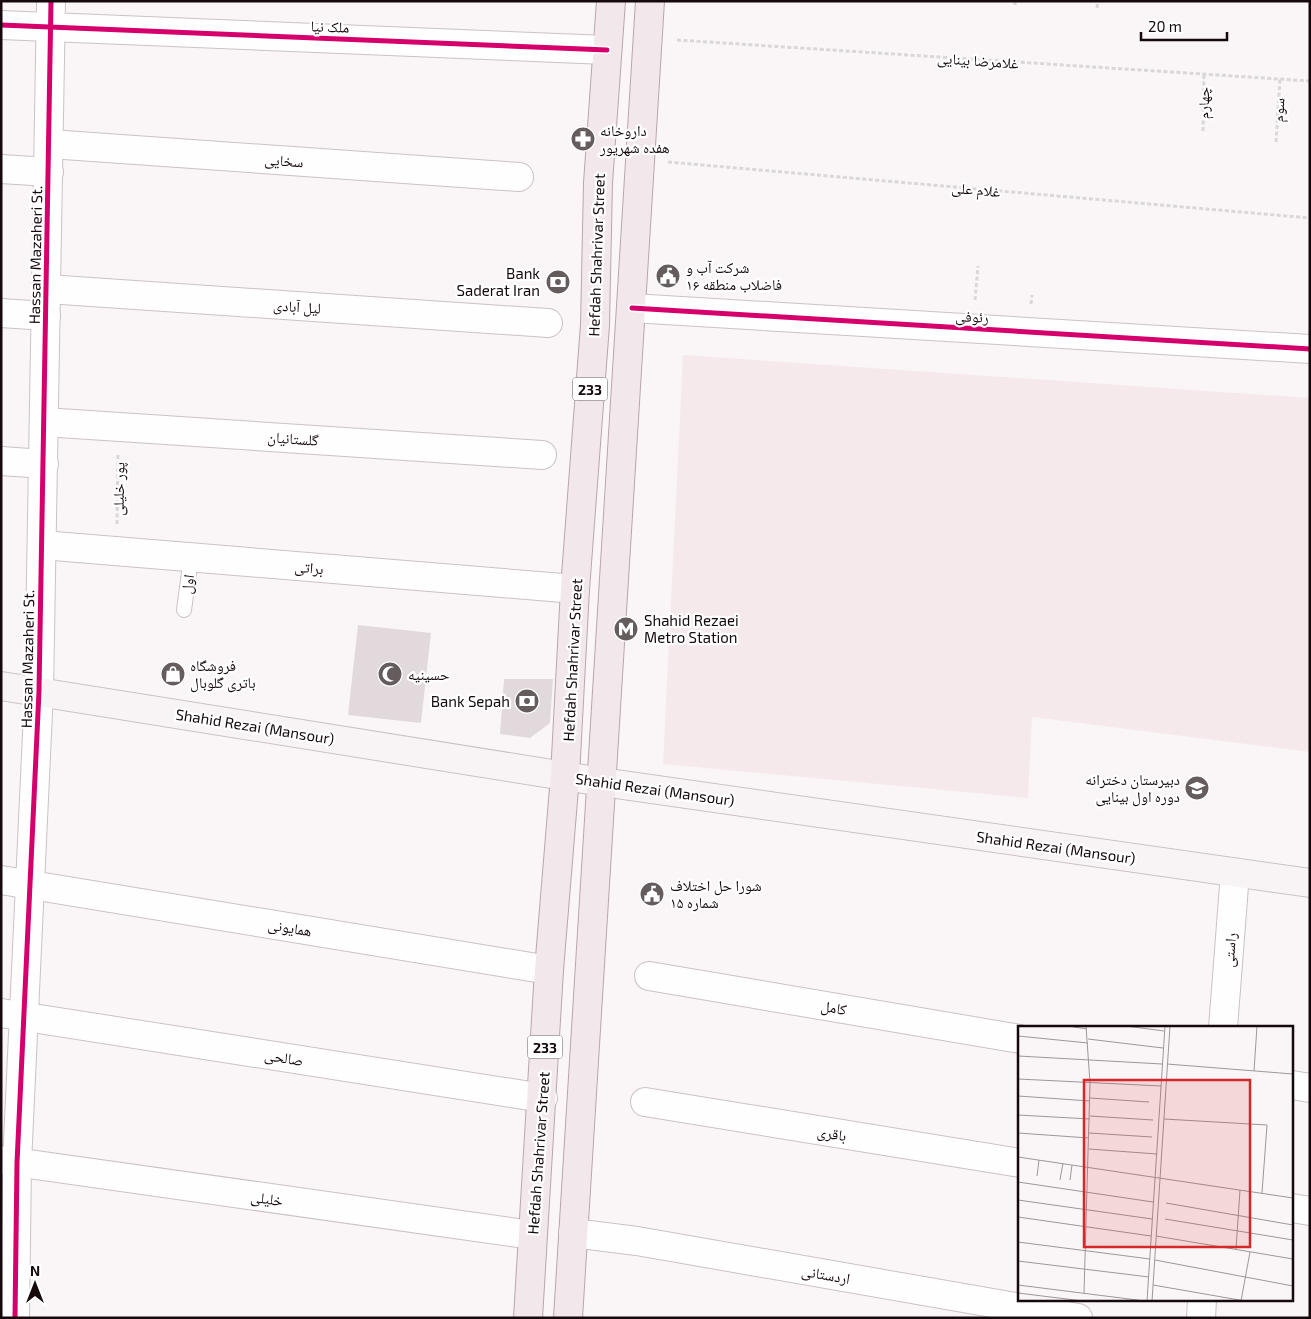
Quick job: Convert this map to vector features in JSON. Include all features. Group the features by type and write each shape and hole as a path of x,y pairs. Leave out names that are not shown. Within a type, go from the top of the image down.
{"main road":[{"name":"Hefdah Shahrivar Street","path":"528,1318 532,1235 543,1098 549,970 565,776 575,589 595,325 598,182 610,1"},
{"name":"233","path":"568,1318 650,1"},
{"name":"Shahid Rezai (Mansour)","path":"1,686 602,782 1310,883"}],"street":[{"name":"Hassan Mazaheri St.","path":"15,1318 9,1161 13,1014 31,884 39,691 51,1"},
{"name":"ملک نیا","path":"1,25 607,50"},
{"name":"سخایی","path":"50,144 519,177"},
{"path":"1,169 49,172"},
{"name":"لیل آبادی","path":"47,288 548,323"},
{"name":"رئوفی","path":"632,308 1310,348"},
{"path":"1,313 46,316"},
{"name":"گلستانیان","path":"44,422 542,455"},
{"path":"1,461 44,464"},
{"name":"براتی","path":"42,545 575,589"},
{"name":"راستی","path":"1223,1026 1236,872"},
{"name":"همایونی","path":"1,880 549,970"},
{"name":"کامل","path":"649,976 1018,1038"},
{"name":"صالحی","path":"13,1014 543,1098"},
{"path":"1294,1085 1310,1088"},
{"name":"باقری","path":"645,1102 1018,1163"},
{"name":"خلیلی","path":"9,1161 532,1235"},
{"path":"1294,1208 1310,1211"},
{"name":"اردستانی","path":"573,1233 647,1243 1078,1318"},
{"path":"1201,1318 1202,1302"}],"lane":[{"name":"اول","path":"184,610 191,558"}],"path":[{"path":"1098,1 1098,8"},
{"path":"973,328 978,266"}],"shaded area":[{"path":"683,355 1310,398 1310,752 1032,717 1028,798 663,764"}],"building":[{"name":"حسینیه","path":"358,625 431,633 421,723 348,715"},
{"name":"Bank Sepah","path":"504,679 553,679 550,723 530,738 500,734"}],"cycle path":[{"path":"15,1318 17,1163 39,691 51,1"},
{"path":"1,25 607,50"},
{"path":"632,308 1310,349"}],"place":[{"name":"داروخانه هفده شهریور","path":"583,139"},
{"name":"شرکت آب و فاضلاب منطقه ۱۶","path":"668,276"},
{"name":"Bank Saderat Iran","path":"558,282"},
{"name":"Shahid Rezaei Metro Station","path":"626,629"},
{"name":"فروشگاه باتری گلوبال","path":"173,674"},
{"name":"حسینیه","path":"390,674"},
{"name":"Bank Sepah","path":"527,701"},
{"name":"دبیرستان دخترانه دوره اول بینایی","path":"1197,788"},
{"name":"شورا حل اختلاف شماره ۱۵","path":"652,894"}]}
